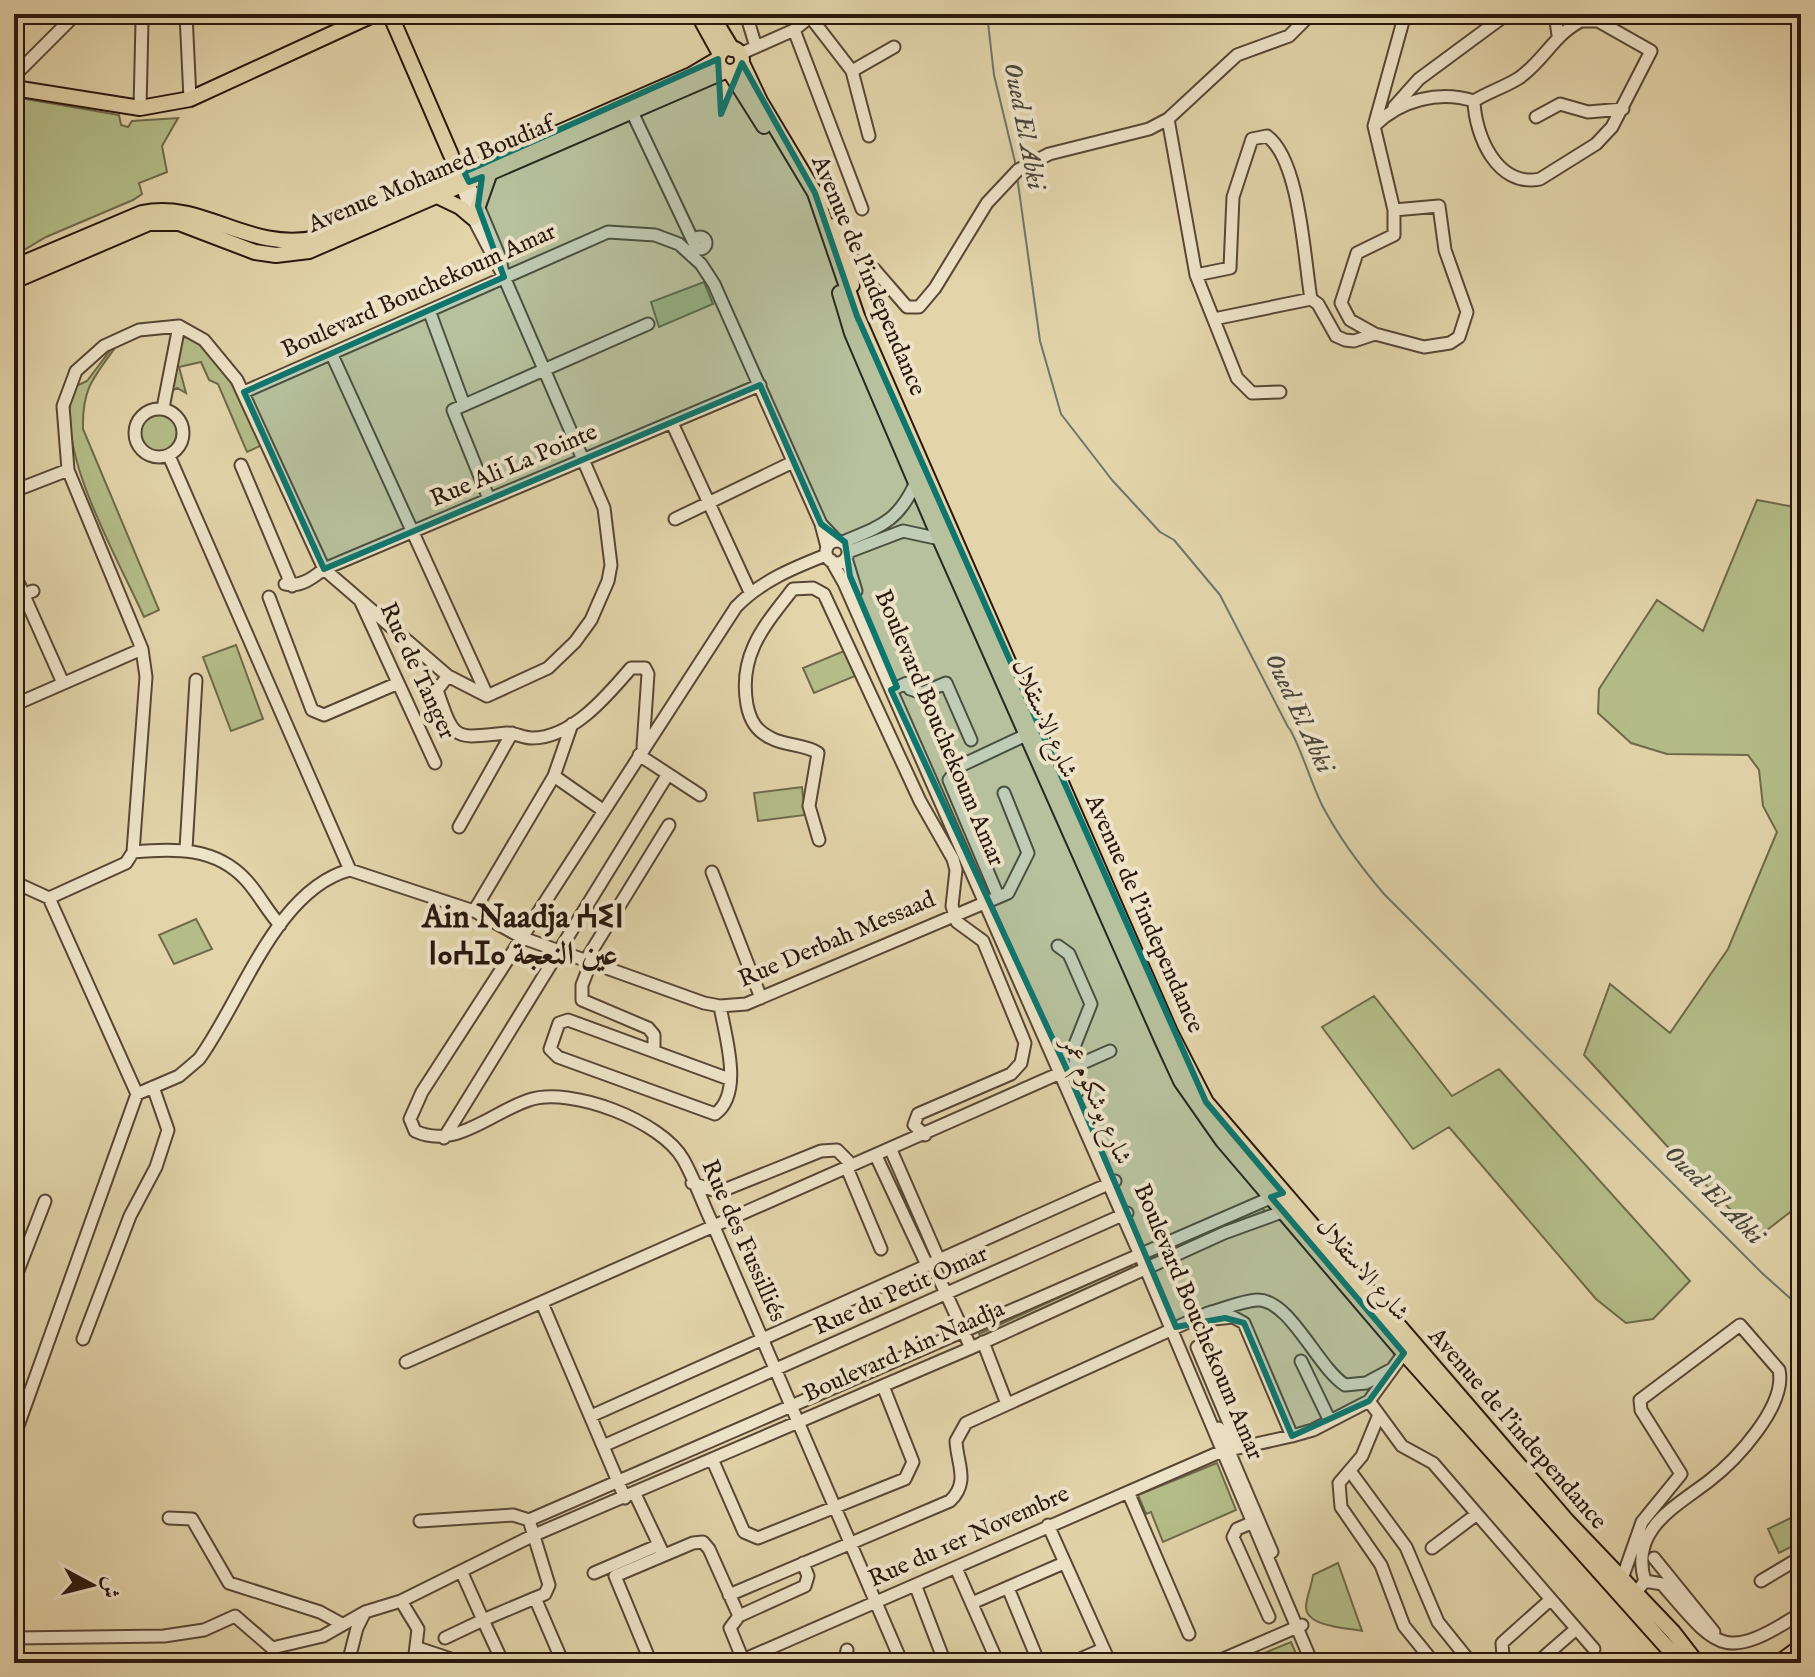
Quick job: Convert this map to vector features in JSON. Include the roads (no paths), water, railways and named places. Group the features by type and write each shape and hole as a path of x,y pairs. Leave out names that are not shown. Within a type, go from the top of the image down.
{"highway":[{"path":"1780,1663 1801,1648"}],"main road":[{"path":"14,88 140,108 190,99 375,14"},
{"path":"390,14 451,155"},
{"path":"698,14 730,60"},
{"path":"711,14 730,60"},
{"name":"Avenue Mohamed Boudiaf","path":"14,281 149,223 179,223 255,252 284,254 327,246 437,196 462,179 489,175 632,112 730,60"},
{"name":"Avenue Mohamed Boudiaf","path":"14,267 142,213 157,210 195,215 266,241 299,242 317,238 462,179 730,60"},
{"name":"Avenue de l'independance","path":"730,60 760,101 806,175 872,347 1170,1032 1206,1102 1277,1195"},
{"name":"شارع الاستقلال","path":"730,60 800,181 839,260 852,333 1026,735 1181,1081 1200,1112 1289,1209 1404,1353 1681,1663"},
{"path":"437,196 475,212 489,175"},
{"name":"Avenue de l'independance","path":"1289,1209 1697,1663"}],"street":[{"path":"186,14 190,99"},
{"path":"746,14 756,47"},
{"path":"839,260 874,269 907,307 919,307 926,302 1002,184 1032,162 1065,149 1149,129 1168,119 1237,55 1289,36 1311,14"},
{"path":"1394,210 1439,206 1445,250 1464,298 1467,321 1459,337 1436,346 1408,345 1375,334 1350,320 1341,303 1341,295 1360,248 1388,240 1394,235 1394,210 1378,123 1405,14"},
{"path":"1378,123 1419,79 1507,14"},
{"path":"1555,14 1558,35"},
{"path":"1378,123 1409,103 1439,95 1474,101 1519,78 1549,50 1558,35 1575,18 1596,14"},
{"path":"14,76 70,16"},
{"path":"730,60 794,30 809,16 852,71 869,136"},
{"path":"1474,101 1481,143 1501,165 1529,181 1540,179 1596,144 1623,109 1651,51 1598,21 1575,18"},
{"path":"140,108 142,22"},
{"path":"794,30 862,209"},
{"path":"852,71 894,47"},
{"path":"1536,117 1560,104 1588,112 1623,109"},
{"path":"632,112 693,250"},
{"path":"1168,119 1196,275 1237,378 1245,389 1258,395 1280,392"},
{"path":"1196,275 1230,268 1233,197 1252,139 1267,136 1285,159 1290,173 1311,299 1318,304 1336,336 1354,341 1375,334"},
{"path":"451,155 490,257 504,277"},
{"path":"475,212 500,258 504,277 543,371 585,460 606,520 611,565 608,581 591,620 575,642 548,668 487,696"},
{"name":"Boulevard Bouchekoum Amar","path":"244,392 430,313 608,232 655,235 693,250 714,284 821,524 837,551"},
{"path":"484,286 490,257"},
{"path":"1214,319 1311,299"},
{"path":"430,313 464,405"},
{"path":"489,499 453,410 648,324"},
{"path":"49,898 126,863 133,852 146,677 142,649 68,470 63,406 76,371 104,346 123,335 161,326 179,326 204,340 224,360 244,392 324,569 448,676 487,696"},
{"path":"163,408 179,326"},
{"path":"332,355 487,696"},
{"name":"Rue Ali La Pointe","path":"241,465 289,585 312,578 324,569 760,385"},
{"path":"163,408 176,415 183,431 179,447 169,456 147,455 139,447 134,432 144,413 163,408"},
{"path":"672,423 750,592"},
{"path":"137,1094 179,1076 199,1059 280,925 311,890 350,870 169,456"},
{"path":"675,519 793,462"},
{"path":"14,491 68,470"},
{"path":"837,551 892,520 907,502 916,482"},
{"path":"668,774 444,1138 415,1131 410,1119 413,1107 736,607 750,592 784,572 837,551 903,531 940,539"},
{"name":"شارع بوشكوم عمر","path":"837,551 894,688 1069,1072 1148,1268 1178,1326 1229,1449 1251,1523 1300,1626 1312,1663"},
{"path":"784,572 793,589"},
{"path":"14,573 63,683"},
{"path":"793,589 813,588 824,594 920,801 953,859 953,915 962,928 983,941 1025,1043 1025,1053 1011,1074 918,1114 914,1125 925,1135"},
{"path":"793,589 749,652 744,688 750,718 757,728 771,739 818,753 809,806 819,840"},
{"path":"269,597 312,710 317,714 324,715 396,684"},
{"name":"Rue de Tanger","path":"359,598 435,763"},
{"path":"14,705 142,649"},
{"path":"448,676 437,690 449,726 472,738 512,733 531,738 551,734 572,724 607,696 631,668 645,668 648,674 641,751"},
{"path":"186,849 196,680"},
{"path":"894,688 907,683 910,689 922,693 946,683 971,740"},
{"path":"474,911 554,776 572,724"},
{"path":"459,827 512,733"},
{"path":"1004,793 1028,853 1008,893 991,899 949,780 960,766 1026,735"},
{"path":"641,751 700,795"},
{"path":"554,776 604,811"},
{"path":"654,1049 654,1035 648,1028 582,1000 582,985 588,961 669,825"},
{"path":"133,852 186,849 231,867 246,879 280,925"},
{"name":"Rue Derbah Messaad","path":"350,870 474,911 523,938 720,1006 746,1004 991,899"},
{"path":"712,872 761,998"},
{"path":"14,882 49,898 137,1094 14,1437"},
{"path":"1058,946 1069,954 1091,1004 1074,1047 1069,1072"},
{"path":"720,1006 729,1079 725,1104 715,1114 707,1114 554,1055 550,1049 555,1031 564,1020 654,1049 729,1079"},
{"path":"406,1362 1069,1072 1110,1051"},
{"path":"83,1339 130,1216 156,1167 168,1130 153,1087"},
{"name":"Rue des Fussilliés","path":"444,1138 530,1099 552,1095 573,1097 649,1127 669,1141 683,1159 714,1227 902,1663"},
{"path":"692,1183 719,1192 828,1148 846,1155 847,1168 881,1249"},
{"path":"891,1150 933,1263"},
{"path":"876,1156 933,1263 971,1348"},
{"path":"591,1416 1112,1182"},
{"name":"Boulevard Ain Naadja","path":"529,1520 1277,1195"},
{"path":"14,1281 45,1201"},
{"name":"Boulevard Ain Naadja","path":"14,1638 164,1636 204,1630 235,1616 272,1648 323,1636 365,1612 401,1601 532,1536 971,1348 1224,1233 1289,1209"},
{"name":"Rue du Petit Omar","path":"603,1446 1125,1214"},
{"path":"729,1595 950,1501 959,1490 963,1471 956,1448 957,1434 966,1423 1178,1326 1260,1300 1272,1303 1285,1314 1329,1373 1345,1385 1366,1383 1392,1369"},
{"path":"542,1303 617,1482 630,1496 661,1550"},
{"path":"1178,1326 1233,1317 1244,1323 1292,1436"},
{"path":"1622,1579 1642,1522 1681,1474 1641,1410 1640,1400 1740,1325 1779,1370 1773,1406 1730,1462 1657,1522 1642,1549 1645,1581 1635,1594"},
{"path":"983,1342 1007,1404"},
{"path":"1197,1347 1229,1449"},
{"path":"1404,1353 1369,1401 1378,1417 1402,1446 1433,1463 1594,1649"},
{"path":"1301,1361 1330,1421"},
{"path":"712,1459 744,1532 752,1537 763,1537 905,1479 913,1469 911,1455 883,1386"},
{"name":"Rue du 1er Novembre","path":"740,1662 874,1602 916,1587 1048,1525 1229,1449 1292,1436 1369,1401"},
{"path":"1378,1417 1362,1456 1339,1483 1341,1507 1381,1565 1404,1626 1434,1663"},
{"name":"Boulevard Bouchekoum Amar","path":"1229,1449 1300,1626 1320,1663"},
{"path":"1350,1471 1406,1547 1438,1622 1471,1663"},
{"path":"1128,1492 1189,1634"},
{"path":"1432,1548 1477,1514"},
{"path":"420,1521 513,1515 529,1520 549,1585 545,1594 445,1638"},
{"path":"169,1518 192,1519 229,1583 320,1612 342,1624"},
{"path":"1251,1523 1237,1529 1233,1537 1269,1617"},
{"path":"1048,1525 1110,1663"},
{"path":"594,1573 661,1550 703,1542 739,1616"},
{"path":"651,1663 615,1576 661,1550"},
{"path":"1761,1581 1801,1557"},
{"path":"1654,1558 1722,1642"},
{"path":"740,1662 730,1628 739,1616 805,1586 808,1576 803,1563"},
{"path":"972,1603 1064,1563"},
{"path":"956,1568 998,1663"},
{"path":"462,1573 503,1663"},
{"path":"1645,1581 1662,1584 1700,1627 1722,1642 1752,1642 1801,1613"},
{"path":"916,1587 945,1663"},
{"path":"1008,1588 1039,1663"},
{"path":"535,1598 563,1663"},
{"path":"1509,1663 1503,1656 1502,1643 1550,1600"},
{"path":"401,1601 418,1629 414,1663"},
{"path":"348,1663 357,1628 365,1612"},
{"path":"1214,1663 1300,1626"},
{"path":"1537,1663 1576,1629"},
{"path":"418,1648 463,1663"},
{"path":"1071,1663 1103,1649"},
{"path":"845,1663 847,1650"}],"waterway":[{"name":"Oued El Abki","path":"987,14 994,75 1016,166"},
{"name":"Oued El Abki","path":"1017,176 1040,341 1061,414 1112,480 1160,532 1174,540 1220,595 1296,740 1323,807 1351,852 1384,894 1763,1274 1801,1308"},
{"path":"1766,1663 1801,1638"}],"district":[{"name":"Ain Naadja ⵄⵉⵏ ⵏⴰⵄⵊⴰ عين النعجة","path":"523,936"}]}
